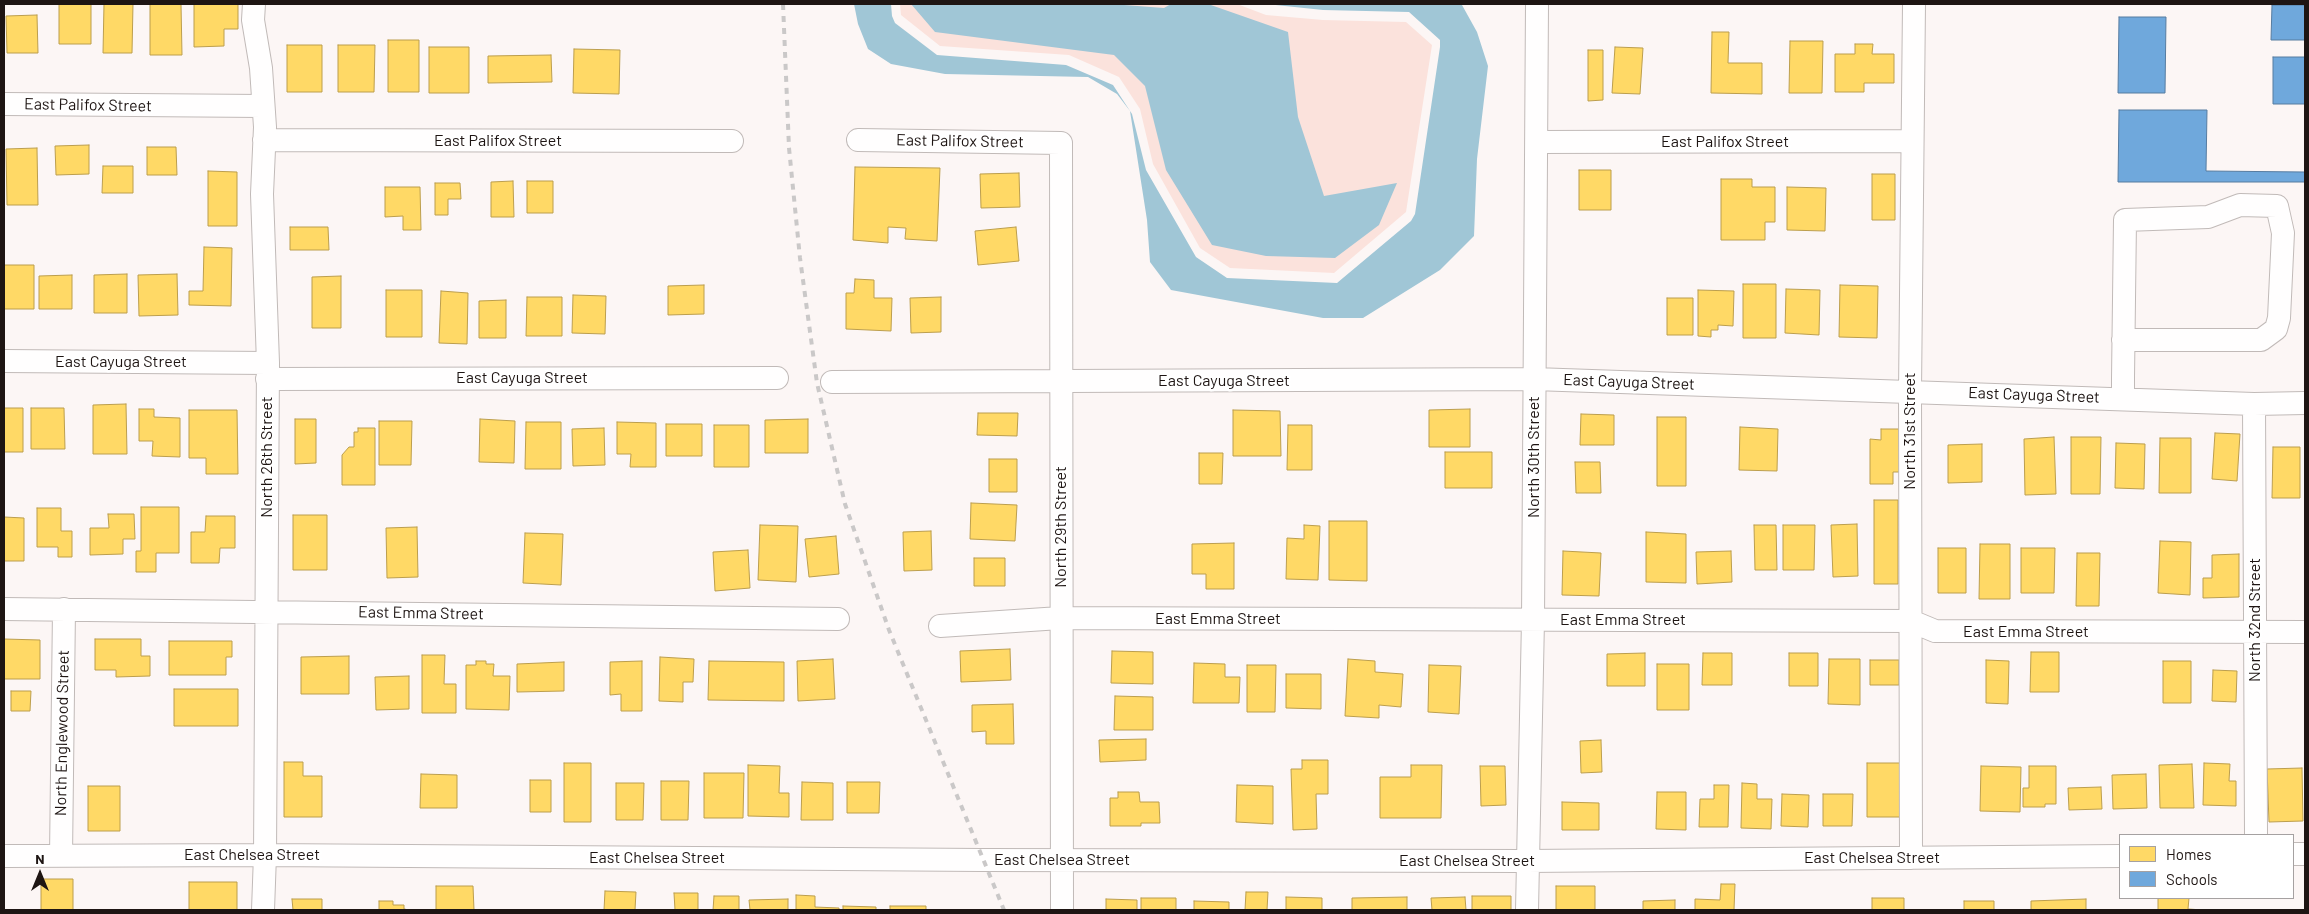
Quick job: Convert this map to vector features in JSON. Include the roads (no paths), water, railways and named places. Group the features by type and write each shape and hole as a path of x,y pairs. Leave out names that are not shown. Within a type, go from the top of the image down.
{"street":[{"name":"North 26th Street","path":"254,4 253,20 261,68 263,106 262,194 268,371 263,910"},
{"name":"North 30th Street","path":"1527,910 1533,620 1534,379 1538,142 1537,4"},
{"name":"North 31st Street","path":"1912,858 1910,391 1914,4"},
{"name":"East Palifox Street","path":"4,104 263,106"},
{"name":"East Palifox Street","path":"264,140 732,141"},
{"name":"East Palifox Street","path":"858,140 1061,143"},
{"name":"East Palifox Street","path":"1538,142 1912,141"},
{"name":"North 29th Street","path":"1061,143 1062,381 1060,618 1062,910"},
{"path":"2122,399 2125,220 2208,217 2240,205 2277,206 2283,233 2279,318 2276,329 2261,340 2123,340"},
{"name":"East Cayuga Street","path":"4,361 268,371 777,378"},
{"name":"East Cayuga Street","path":"832,382 1534,379 2254,404 2305,403"},
{"name":"North 32nd Street","path":"2254,404 2256,834"},
{"name":"East Emma Street","path":"4,609 838,619"},
{"name":"North Englewood Street","path":"61,856 64,609"},
{"name":"East Emma Street","path":"940,626 1060,618 1911,621 1935,632 2305,632"},
{"name":"East Chelsea Street","path":"4,856 265,855 1527,861 2119,856"}],"water":[{"path":"854,4 891,4 895,23 937,55 1066,65 1113,85 1132,114 1146,170 1196,257 1227,278 1337,283 1411,221 1415,214 1440,40 1409,12 1323,10 1266,4 1462,5 1477,32 1488,66 1477,159 1474,236 1440,270 1363,318 1323,318 1171,290 1150,262 1147,220 1130,111 1117,94 1088,77 945,74 891,64 868,49 858,24"},
{"path":"911,4 1111,4 1164,8 1171,4 1208,4 1288,32 1298,117 1324,196 1397,183 1379,225 1335,258 1266,256 1212,245 1166,170 1145,86 1114,55 935,32"}],"railway":[{"path":"783,4 789,148 800,258 817,383 845,504 889,630 1004,910"}]}
